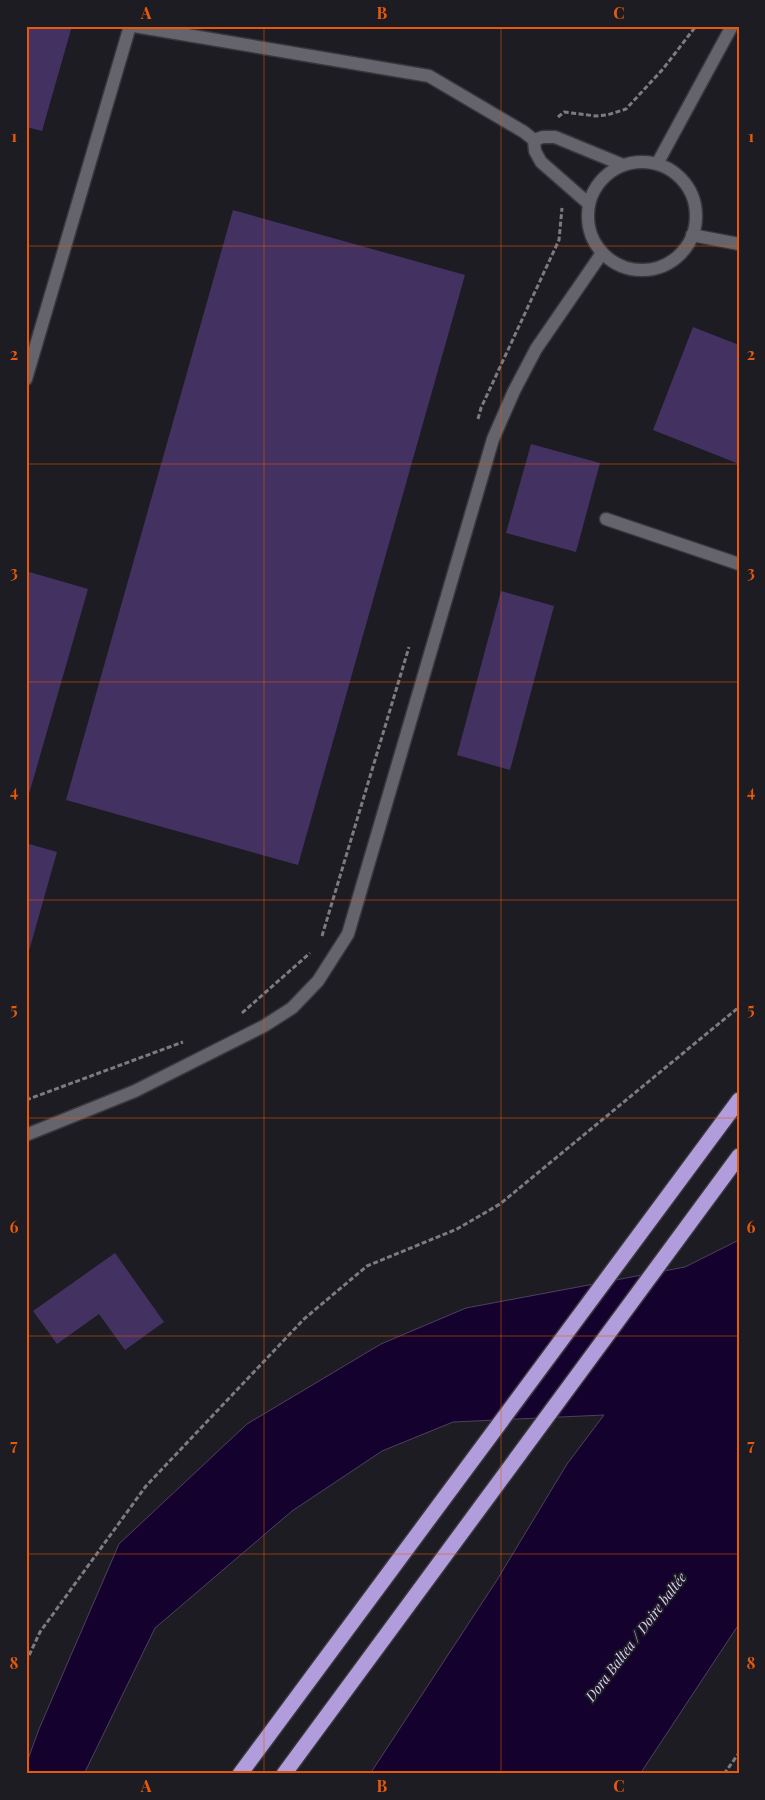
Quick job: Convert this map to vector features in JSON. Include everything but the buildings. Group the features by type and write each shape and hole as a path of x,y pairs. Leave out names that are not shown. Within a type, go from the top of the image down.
{"highway":[{"path":"240,1774 739,1100"},
{"path":"284,1774 739,1156"}],"street":[{"path":"26,379 132,26 428,76 538,139 555,138 622,165"},
{"path":"657,164 732,26"},
{"path":"538,139 535,151 541,162 588,204"},
{"path":"640,162 657,164 673,172 686,184 690,192 696,218 692,235 681,254 662,266 641,270 620,266 602,253 592,238 588,221 588,204 596,188 607,174 622,165 640,162"},
{"path":"692,235 739,244"},
{"path":"26,1136 135,1091 264,1026 292,1008 318,981 348,934 493,439 514,391 536,349 602,253"},
{"path":"606,519 739,564"}],"path":[{"path":"538,139 564,112 596,116 608,115 626,109 662,69 696,26"},
{"path":"476,427 481,408 558,240 562,209 558,201"},
{"path":"322,936 410,644"},
{"path":"241,1014 312,952"},
{"path":"26,1662 40,1632 146,1486 304,1319 367,1266 457,1229 500,1204 739,1007"},
{"path":"26,1100 190,1040"},
{"path":"724,1774 739,1753"}],"water":[{"name":"Dora Baltea / Doire baltée","path":"739,1240 739,1624 640,1774 370,1774 497,1580 567,1464 604,1415 453,1422 382,1451 292,1511 155,1628 84,1774 26,1774 26,1765 39,1729 119,1544 247,1424 381,1344 466,1308 685,1267"}]}
